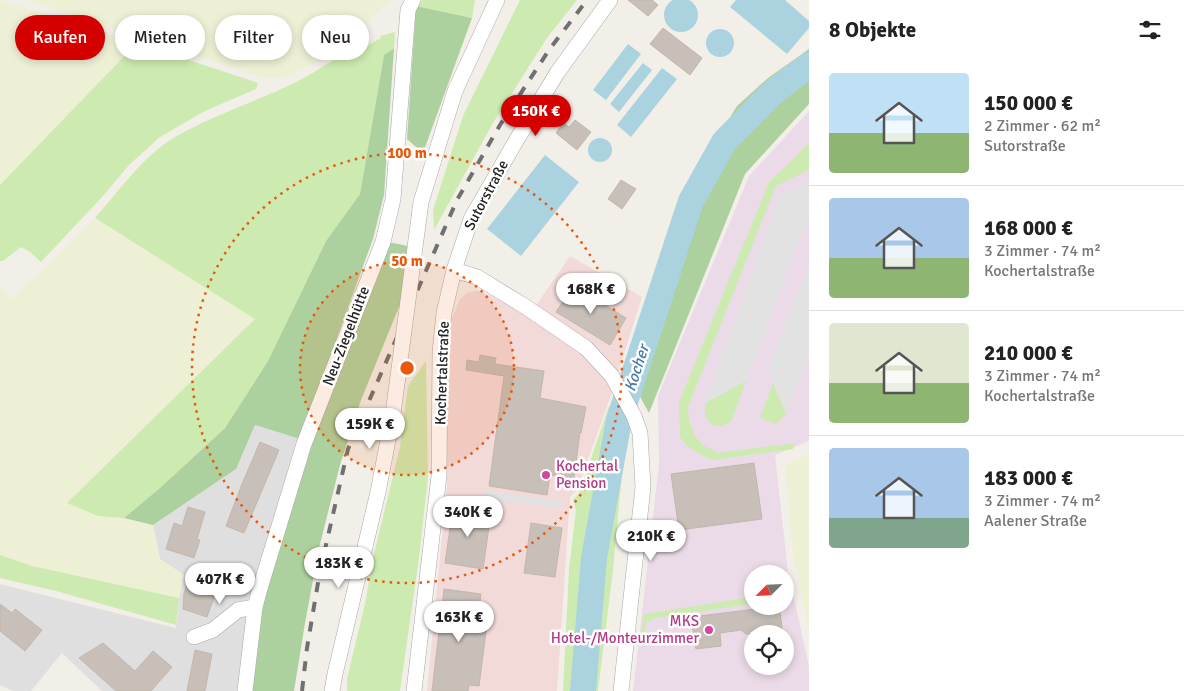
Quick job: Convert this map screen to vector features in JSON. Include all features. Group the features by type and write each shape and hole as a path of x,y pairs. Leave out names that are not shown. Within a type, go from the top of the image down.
{"street":[{"name":"Neu-Ziegelhütte","path":"245,691 255,607 304,444 383,242 393,199 408,10 413,0"},
{"path":"332,691 378,492 393,414 422,202 455,91 497,0"},
{"name":"Sutorstraße","path":"454,270 471,218 557,73 610,0"},
{"path":"454,270 477,277 526,307 586,348 612,376 634,416 640,433 643,487 621,691"},
{"name":"Kochertalstraße","path":"414,691 440,476 440,352 444,313 454,270"},
{"path":"194,636 213,630 238,610 255,607"}],"shaded area":[{"path":"809,111 809,441 775,455 787,565 744,565 744,615 794,615 794,599 809,666 809,691 633,691 659,464 658,396 749,176"},
{"path":"809,184 809,215 746,381 705,403 780,195"},
{"path":"570,256 642,297 608,404 577,490 570,497 557,691 427,691 447,485 445,354 452,318 460,299 469,292 480,291 530,314"},
{"path":"809,264 809,355 786,414 768,370"},
{"path":"255,425 300,439 241,691 102,691 62,653 31,691 13,691 0,685 0,584 176,628 179,598 184,575 160,559 153,525 236,469"},
{"path":"485,491 563,501 562,508 484,499"}],"green space":[{"path":"0,0 48,15 15,15 15,60 105,60 105,33 115,36 115,60 121,60 0,185"},
{"path":"27,0 391,0 369,20 369,15 302,15 302,60 319,60 310,66 276,79 263,78 205,59 205,15 115,15 115,29 105,26 105,15 72,15"},
{"path":"423,0 475,0 472,18 416,6"},
{"path":"520,0 577,0 547,38 493,123 434,230 433,210 463,116"},
{"path":"416,6 472,18 423,153 407,139"},
{"path":"395,32 394,48 384,55 360,194 326,241 268,361 225,428 160,488 124,518 98,516 67,503 255,319 95,218 142,164 175,137 204,122 296,82 332,60 369,60 369,45 381,38 380,36"},
{"path":"394,48 384,195 373,239 300,439 255,425 236,469 153,525 124,518 160,488 225,428 268,361 326,241 360,194 384,55"},
{"path":"809,49 809,104 745,174 649,413 626,371 686,189 737,106 768,78"},
{"path":"121,60 188,60 258,83 256,89 205,111 160,137 129,165 103,196 41,262 21,247 3,261 0,261 0,185"},
{"path":"809,143 809,170 776,186 688,407 689,420 695,436 704,446 719,453 795,443 793,449 713,460 687,446 680,437 679,402 769,182"},
{"path":"95,218 255,319 68,503 98,516 124,518 153,525 160,559 184,575 179,598 32,566 0,555 0,287 12,299"},
{"path":"388,242 408,246 401,302 361,400 340,465 319,548 294,691 251,691 261,607 310,445"},
{"path":"426,361 428,477 419,558 400,691 347,691 347,679 365,604 374,554 400,447 408,386"},
{"path":"746,381 731,422 722,426 713,426 705,416 705,403"},
{"path":"773,383 786,414 776,424 760,418"},
{"path":"609,406 615,415 624,451 613,570 598,691 563,691 569,569 576,510 573,500 579,493"},
{"path":"809,454 809,629 793,556 785,465"},
{"path":"0,555 32,566 179,598 176,625 56,591 0,578"},
{"path":"744,598 744,605 656,618 647,621 642,644 640,643 644,614"}],"water":[{"path":"674,-1 688,-1 697,8 697,22 688,31 674,31 665,22 665,8"},
{"path":"736,0 785,0 809,21 809,28 787,54 730,7"},
{"path":"720,29 730,33 734,43 730,53 720,57 710,53 706,43 710,33"},
{"path":"628,44 641,54 606,100 593,90"},
{"path":"643,63 652,70 619,112 610,104"},
{"path":"662,68 677,79 631,137 617,125"},
{"path":"600,138 609,141 612,150 609,159 600,162 591,159 588,150 591,141"},
{"path":"545,155 579,182 521,256 487,229"}],"building":[{"path":"628,0 652,0 658,5 648,16"},
{"path":"663,28 702,58 690,75 650,44"},
{"path":"575,120 591,132 577,150 556,133 563,123 569,127"},
{"path":"621,180 636,189 622,209 608,199"},
{"path":"573,286 626,318 610,345 556,312"},
{"path":"480,355 496,358 495,364 544,371 540,398 586,407 580,432 574,478 550,475 547,495 489,486 504,376 466,370 467,360 479,362"},
{"path":"260,442 279,450 244,533 226,526"},
{"path":"754,463 762,519 679,530 671,474"},
{"path":"188,507 205,512 197,539 200,540 194,558 166,549 174,523 182,526"},
{"path":"453,507 491,513 483,569 445,563"},
{"path":"531,523 562,528 555,577 524,573"},
{"path":"193,568 221,578 207,617 183,609 184,593"},
{"path":"444,589 481,594 477,623 487,624 479,686 469,685 468,691 432,691"},
{"path":"0,604 12,613 15,609 42,630 25,651 0,631"},
{"path":"744,610 744,615 780,615 782,625 744,625 744,632 741,630 720,633 721,646 696,649 691,617"},
{"path":"103,643 135,671 153,651 172,667 151,691 116,691 79,658"},
{"path":"195,650 212,654 205,691 187,691"}],"waterway":[{"name":"Kocher","path":"583,691 594,558 619,420 691,201 724,142 772,93 809,65"}],"railway":[{"path":"302,691 320,571 348,449 457,200 500,125 549,50 587,0"}],"place":[{"name":"Kochertal Pension","path":"546,475"},
{"name":"MKS Hotel-/Monteurzimmer","path":"709,630"}]}
